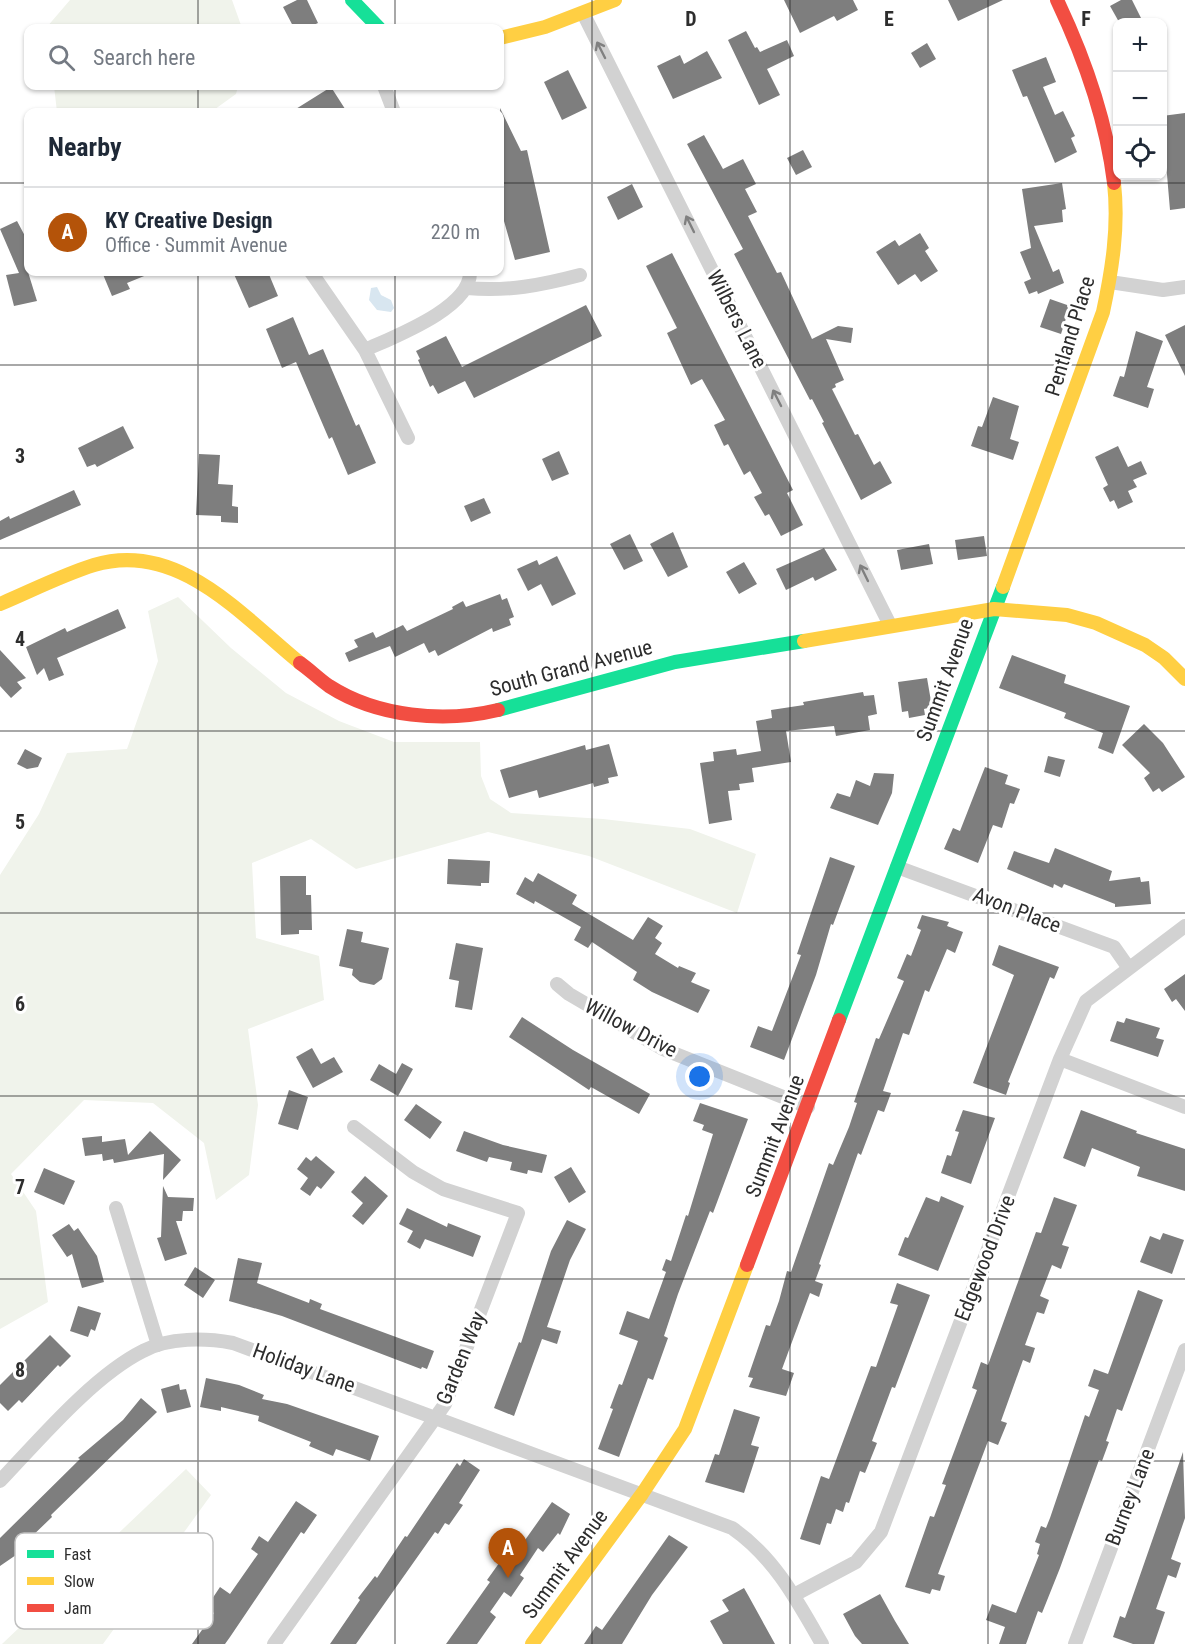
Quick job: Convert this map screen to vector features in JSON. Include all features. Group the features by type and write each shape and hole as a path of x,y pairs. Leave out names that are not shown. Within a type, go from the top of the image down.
{"street":[{"path":"352,0 375,24"},
{"path":"504,37 583,13 615,0"},
{"name":"Pentland Place","path":"994,609 1078,386 1110,282 1116,199 1108,136 1096,89 1057,0"},
{"name":"Wilbers Lane","path":"583,13 890,625"},
{"path":"386,90 392,108"},
{"path":"466,288 508,290 532,287 580,275"},
{"path":"314,276 365,350 408,438"},
{"path":"365,350 425,322 466,288 469,276"},
{"path":"1110,282 1163,290 1185,286"},
{"name":"South Grand Avenue","path":"0,604 95,565 139,560 162,564 197,579 329,686 358,701 402,713 449,717 473,716 523,704 675,662 994,609 1066,615 1096,623 1145,645 1164,658 1185,679"},
{"name":"Summit Avenue","path":"532,1644 642,1494 685,1429 994,609"},
{"name":"Avon Place","path":"897,867 1114,947 1128,967"},
{"name":"Edgewood Drive","path":"795,1595 856,1562 881,1532 1060,1059 1086,1001 1185,926"},
{"name":"Willow Drive","path":"557,984 569,994 663,1049 777,1092 808,1107"},
{"path":"1060,1059 1185,1107"},
{"name":"Garden Way","path":"274,1644 449,1394 518,1213 443,1189 413,1172 354,1127"},
{"path":"116,1208 158,1345"},
{"name":"Holiday Lane","path":"0,1481 104,1377 143,1350 158,1345 198,1340 233,1343 642,1494"},
{"name":"Burney Lane","path":"1075,1644 1185,1350"},
{"path":"642,1494 732,1528 768,1558 795,1595 822,1644"}],"shaded area":[{"path":"70,0 232,0 241,24 49,24"},
{"path":"54,90 237,90 236,94 217,108 57,108"},
{"path":"377,287 381,295 391,300 394,308 391,312 377,310 369,300 371,288"},
{"path":"178,597 231,648 286,693 339,721 394,742 480,742 481,776 490,799 511,813 603,819 690,829 756,854 737,913 589,856 488,832 356,869 311,839 252,863 256,938 319,956 324,1000 248,1029 258,1105 249,1175 216,1200 204,1143 153,1103 84,1100 11,1174 36,1211 48,1302 0,1329 0,875 39,814 67,753 127,749 158,661 148,611"},
{"path":"186,1469 211,1495 183,1533 119,1533"},
{"path":"18,1629 114,1629 103,1644 2,1644"}],"building":[{"path":"297,0 307,0 318,23 292,24 283,7"},
{"path":"784,0 853,0 858,10 837,21 834,16 800,33"},
{"path":"948,0 1003,0 958,21"},
{"path":"1121,0 1132,0 1141,18 1117,18 1110,6"},
{"path":"746,31 755,48 757,47 760,52 787,40 794,56 767,69 780,95 759,105 728,40"},
{"path":"927,43 936,59 920,68 911,53"},
{"path":"707,51 722,78 673,99 657,66 680,55 684,64"},
{"path":"1046,57 1056,82 1043,87 1055,115 1063,111 1075,136 1071,138 1077,152 1055,163 1027,96 1023,97 1012,70"},
{"path":"568,70 587,108 562,120 544,82"},
{"path":"326,90 333,90 344,108 297,108"},
{"path":"1185,113 1185,208 1170,210 1167,175 1167,115"},
{"path":"504,116 521,151 527,150 550,252 515,260 504,221"},
{"path":"704,135 723,169 743,159 756,184 745,189 757,212 748,216 777,273 781,272 812,339 838,326 853,328 851,343 826,339 844,380 835,384 836,387 832,389 855,435 858,434 874,465 880,461 892,483 861,500 822,423 824,422 812,399 810,400 734,254 743,249 687,144"},
{"path":"803,150 812,167 796,175 787,158"},
{"path":"1062,183 1066,209 1062,210 1063,222 1034,226 1053,272 1059,269 1064,283 1038,294 1037,291 1029,294 1024,282 1031,279 1020,252 1031,248 1022,189"},
{"path":"632,184 643,207 618,220 607,197"},
{"path":"17,221 24,234 24,276 29,276 37,301 14,306 6,275 19,273 0,229"},
{"path":"920,233 929,248 925,251 938,271 921,282 915,274 898,285 876,252 895,240 899,246"},
{"path":"672,253 793,490 787,493 803,525 781,536 769,514 765,516 754,497 762,493 750,471 744,475 728,444 724,446 714,425 725,420 702,379 691,385 667,333 677,328 646,266"},
{"path":"104,276 144,276 127,283 130,289 112,296"},
{"path":"235,276 270,276 278,296 249,308"},
{"path":"1050,299 1070,306 1061,334 1040,327"},
{"path":"586,305 602,336 474,398 465,381 438,394 433,385 430,387 418,360 420,359 416,351 446,336 462,367"},
{"path":"293,317 309,355 323,349 356,426 359,424 376,463 348,475 332,437 329,439 296,362 282,368 266,329"},
{"path":"1185,325 1185,376 1165,335"},
{"path":"1136,331 1163,341 1147,387 1154,389 1148,408 1113,396 1120,376 1124,377"},
{"path":"993,397 1019,406 1010,439 1019,442 1013,460 971,446 978,426 982,427"},
{"path":"123,426 134,448 97,467 95,464 87,467 78,448"},
{"path":"1118,446 1128,467 1141,461 1147,474 1133,480 1137,487 1128,491 1133,502 1118,509 1114,500 1110,502 1103,488 1108,485 1095,457"},
{"path":"559,451 569,474 552,481 542,459"},
{"path":"199,454 220,455 218,484 233,485 232,506 238,507 238,523 221,522 221,516 196,515"},
{"path":"74,490 81,505 0,540 0,521 9,516 10,519"},
{"path":"484,498 491,513 471,522 464,506"},
{"path":"673,532 688,567 668,577 650,544"},
{"path":"630,534 643,561 624,570 610,544"},
{"path":"984,536 987,556 958,560 955,540"},
{"path":"929,544 933,564 901,570 897,550"},
{"path":"824,548 837,570 815,581 813,577 786,590 776,569"},
{"path":"557,556 576,594 552,606 541,584 528,591 517,569 537,560 539,565"},
{"path":"744,562 757,584 739,594 726,572"},
{"path":"500,594 502,600 507,598 514,617 509,619 511,625 493,632 492,628 438,656 435,650 429,653 424,643 395,657 390,646 349,662 345,653 358,647 354,640 373,632 376,638 403,625 407,631 453,609 452,607 463,601 466,607"},
{"path":"118,609 126,628 57,658 64,675 49,681 44,668 37,675 26,647 65,628 67,632"},
{"path":"0,650 26,678 17,682 22,688 11,698 0,686"},
{"path":"1012,655 1066,675 1064,683 1130,706 1113,754 1098,748 1103,733 1064,718 1066,713 999,688"},
{"path":"927,678 932,707 924,709 925,715 909,718 908,711 902,712 898,682"},
{"path":"863,692 864,696 874,695 877,714 868,716 870,730 836,736 834,726 786,731 791,762 752,768 754,782 739,784 740,790 728,791 732,820 709,824 700,763 714,761 713,752 736,749 737,755 761,751 756,721 772,718 771,710"},
{"path":"1144,724 1163,743 1185,777 1162,792 1159,788 1153,792 1144,778 1150,773 1122,745"},
{"path":"609,744 618,776 608,778 609,783 594,787 593,783 539,798 537,790 509,798 500,770 585,745 586,750"},
{"path":"25,749 42,758 38,767 27,769 17,764"},
{"path":"1048,756 1065,760 1060,777 1044,772"},
{"path":"985,767 1008,775 1005,784 1020,789 1014,804 1010,803 1002,828 993,825 978,863 944,849 953,828 960,831"},
{"path":"874,773 894,774 892,793 878,825 830,808 837,793 850,797 856,780 870,786"},
{"path":"1055,848 1112,871 1109,881 1140,877 1141,882 1149,881 1151,904 1115,907 1115,904 1064,884 1062,888 1054,884 1053,888 1007,869 1014,851 1049,863"},
{"path":"830,857 855,866 833,925 831,924 816,975 784,1060 750,1047 758,1026 772,1031 801,955 797,954"},
{"path":"448,859 490,861 489,883 481,883 481,886 447,884"},
{"path":"538,873 577,895 572,904 633,940 648,917 663,926 655,938 662,943 655,954 678,968 679,966 696,973 691,982 710,990 698,1013 652,992 633,980 637,972 592,942 588,948 574,940 581,927 535,901 534,904 516,894 525,877 533,882"},
{"path":"280,876 306,876 306,895 311,895 312,930 299,930 299,934 281,935"},
{"path":"922,915 949,922 947,926 963,932 955,953 947,949 929,992 925,990 909,1035 903,1033 883,1091 891,1093 884,1112 878,1110 861,1155 858,1153 819,1264 821,1265 815,1281 823,1284 819,1297 810,1293 782,1369 794,1373 786,1396 749,1387 753,1378 748,1377 766,1325 770,1326 787,1271 791,1272 829,1163 833,1165 849,1127 857,1103 854,1102 876,1038 879,1039 904,981 897,978 907,954 911,956 921,930 917,928"},
{"path":"347,929 363,932 361,942 389,948 382,979 374,985 360,982 352,975 353,969 339,966"},
{"path":"456,943 483,948 472,1010 455,1007 459,981 449,979"},
{"path":"999,945 1059,967 1054,979 1050,977 1008,1082 1010,1083 1006,1095 973,1083 1014,975 992,965"},
{"path":"1185,974 1185,1011 1176,999 1172,1002 1164,989"},
{"path":"522,1017 573,1050 650,1094 639,1114 591,1087 589,1090 509,1037"},
{"path":"1126,1018 1160,1028 1156,1038 1164,1040 1158,1057 1110,1041 1117,1021 1124,1023"},
{"path":"312,1048 321,1064 334,1057 343,1072 313,1088 296,1057"},
{"path":"402,1063 413,1069 398,1096 370,1080 379,1064 396,1074"},
{"path":"289,1090 308,1097 298,1130 278,1124"},
{"path":"700,1103 748,1119 713,1213 710,1211 678,1294 664,1336 668,1338 653,1380 648,1378 619,1457 598,1449 613,1409 610,1408 619,1384 622,1385 638,1341 619,1334 627,1311 649,1319 666,1272 662,1270 666,1259 671,1261 686,1215 688,1216 713,1134 702,1130 704,1125 693,1121"},
{"path":"416,1104 442,1122 430,1139 404,1120"},
{"path":"963,1110 995,1118 971,1184 941,1173 947,1155 951,1156 959,1132 955,1131"},
{"path":"1081,1110 1137,1131 1136,1133 1185,1149 1185,1191 1137,1176 1140,1167 1092,1148 1085,1167 1063,1158"},
{"path":"150,1131 181,1160 163,1180 164,1154 114,1163 113,1159 103,1161 102,1154 85,1156 82,1138 102,1136 102,1142 125,1139 128,1155"},
{"path":"464,1131 503,1145 547,1155 542,1173 528,1170 527,1174 510,1170 512,1162 489,1157 487,1162 456,1151"},
{"path":"316,1156 335,1172 321,1189 317,1186 310,1196 300,1189 308,1178 297,1169 306,1157 311,1161"},
{"path":"571,1167 586,1192 569,1203 554,1177"},
{"path":"44,1168 75,1181 64,1205 34,1192"},
{"path":"365,1176 388,1196 363,1225 352,1216 363,1203 351,1192"},
{"path":"163,1186 168,1197 194,1198 193,1211 183,1211 182,1221 176,1221 187,1254 165,1261 157,1238 161,1237"},
{"path":"941,1196 964,1206 938,1271 898,1255 926,1197 939,1202"},
{"path":"1054,1197 1077,1205 1062,1245 1069,1247 1061,1269 1052,1265 1040,1296 1049,1300 1044,1314 1037,1312 1025,1345 1035,1348 1030,1363 1023,1360 1001,1421 1007,1423 998,1445 988,1441 938,1574 945,1576 940,1591 932,1589 930,1594 905,1587 930,1516 934,1517 946,1485 942,1484 977,1390 972,1388 981,1362 988,1365 1036,1232 1041,1233"},
{"path":"407,1208 447,1227 448,1223 481,1236 473,1257 425,1239 420,1249 407,1242 413,1231 399,1224"},
{"path":"567,1220 586,1229 570,1260 547,1327 561,1331 557,1344 542,1339 514,1416 494,1408 519,1342 521,1343 551,1251"},
{"path":"69,1224 74,1231 78,1228 97,1256 104,1282 82,1288 72,1254 67,1257 52,1235"},
{"path":"1163,1233 1184,1240 1172,1274 1140,1262 1150,1236 1160,1240"},
{"path":"238,1258 262,1263 257,1283 309,1303 310,1299 322,1304 320,1309 434,1351 427,1369 422,1367 421,1369 282,1316 229,1301"},
{"path":"195,1267 215,1280 203,1298 184,1285"},
{"path":"897,1283 930,1295 895,1388 892,1387 872,1441 877,1443 865,1473 860,1471 849,1503 846,1502 843,1512 836,1509 831,1524 827,1523 820,1545 800,1539 821,1476 829,1479 871,1366 876,1367 898,1305 890,1303"},
{"path":"1138,1290 1163,1300 1122,1411 1117,1409 1102,1461 1099,1460 1060,1568 1042,1613 1038,1611 1026,1644 999,1644 1005,1627 986,1620 992,1604 1016,1613 1039,1555 1037,1554 1040,1544 1035,1542 1041,1526 1046,1528 1085,1415 1089,1417 1099,1390 1088,1386 1094,1369 1108,1374"},
{"path":"78,1306 101,1313 95,1331 91,1329 88,1337 70,1331"},
{"path":"50,1335 71,1356 60,1367 58,1365 22,1403 19,1400 8,1411 0,1403 0,1385"},
{"path":"206,1378 239,1385 264,1395 262,1399 287,1404 379,1436 370,1461 336,1449 333,1456 309,1446 311,1442 258,1421 259,1416 221,1407 221,1411 200,1407"},
{"path":"179,1384 180,1390 186,1389 191,1407 167,1413 161,1389"},
{"path":"141,1398 157,1412 35,1533 15,1533 15,1556 0,1566 0,1538 80,1459 78,1458 123,1420"},
{"path":"734,1409 760,1417 751,1445 759,1447 744,1493 705,1482 715,1454 719,1455"},
{"path":"1183,1452 1185,1518 1171,1559 1181,1563 1176,1578 1168,1575 1156,1609 1165,1612 1154,1644 1133,1644 1113,1637 1120,1616 1125,1618"},
{"path":"464,1459 480,1470 459,1503 463,1505 449,1525 445,1523 438,1534 435,1532 356,1644 330,1644 360,1600 358,1598 375,1576 377,1578 457,1463 460,1466"},
{"path":"296,1501 317,1515 304,1534 301,1532 225,1644 192,1644 203,1629 213,1629 213,1598 220,1587 230,1594 258,1554 251,1549 259,1536 268,1542"},
{"path":"552,1502 570,1514 560,1535 558,1533 543,1552 538,1548 520,1575 524,1578 511,1597 504,1592 490,1612 496,1617 477,1644 446,1644 490,1582 487,1580 507,1552 513,1557"},
{"path":"669,1535 688,1547 652,1595 622,1644 584,1644 596,1626 602,1630"},
{"path":"744,1588 775,1644 723,1644 710,1621 729,1611 722,1600"},
{"path":"880,1594 909,1644 862,1644 855,1636 843,1614"}],"traffic: fast":[{"path":"352,0 375,24"},
{"path":"839,1020 1003,587"},
{"path":"498,710 675,662 804,641"}],"traffic: slow":[{"path":"504,37 545,27 615,0"},
{"path":"1003,587 1103,312 1114,248 1116,216 1114,183"},
{"path":"0,604 94,565 125,560 153,563 181,572 231,604 300,663"},
{"path":"804,641 994,609 1067,615 1096,623 1145,645 1164,658 1185,679"},
{"path":"532,1644 642,1494 685,1429 747,1265"}],"traffic: jam":[{"path":"1057,0 1077,44 1093,89 1106,135 1114,183"},
{"path":"300,663 329,686 368,705 389,711 456,716 498,710"},
{"path":"747,1265 839,1020"}],"place":[{"name":"KY Creative Design","path":"508,1578"}]}
